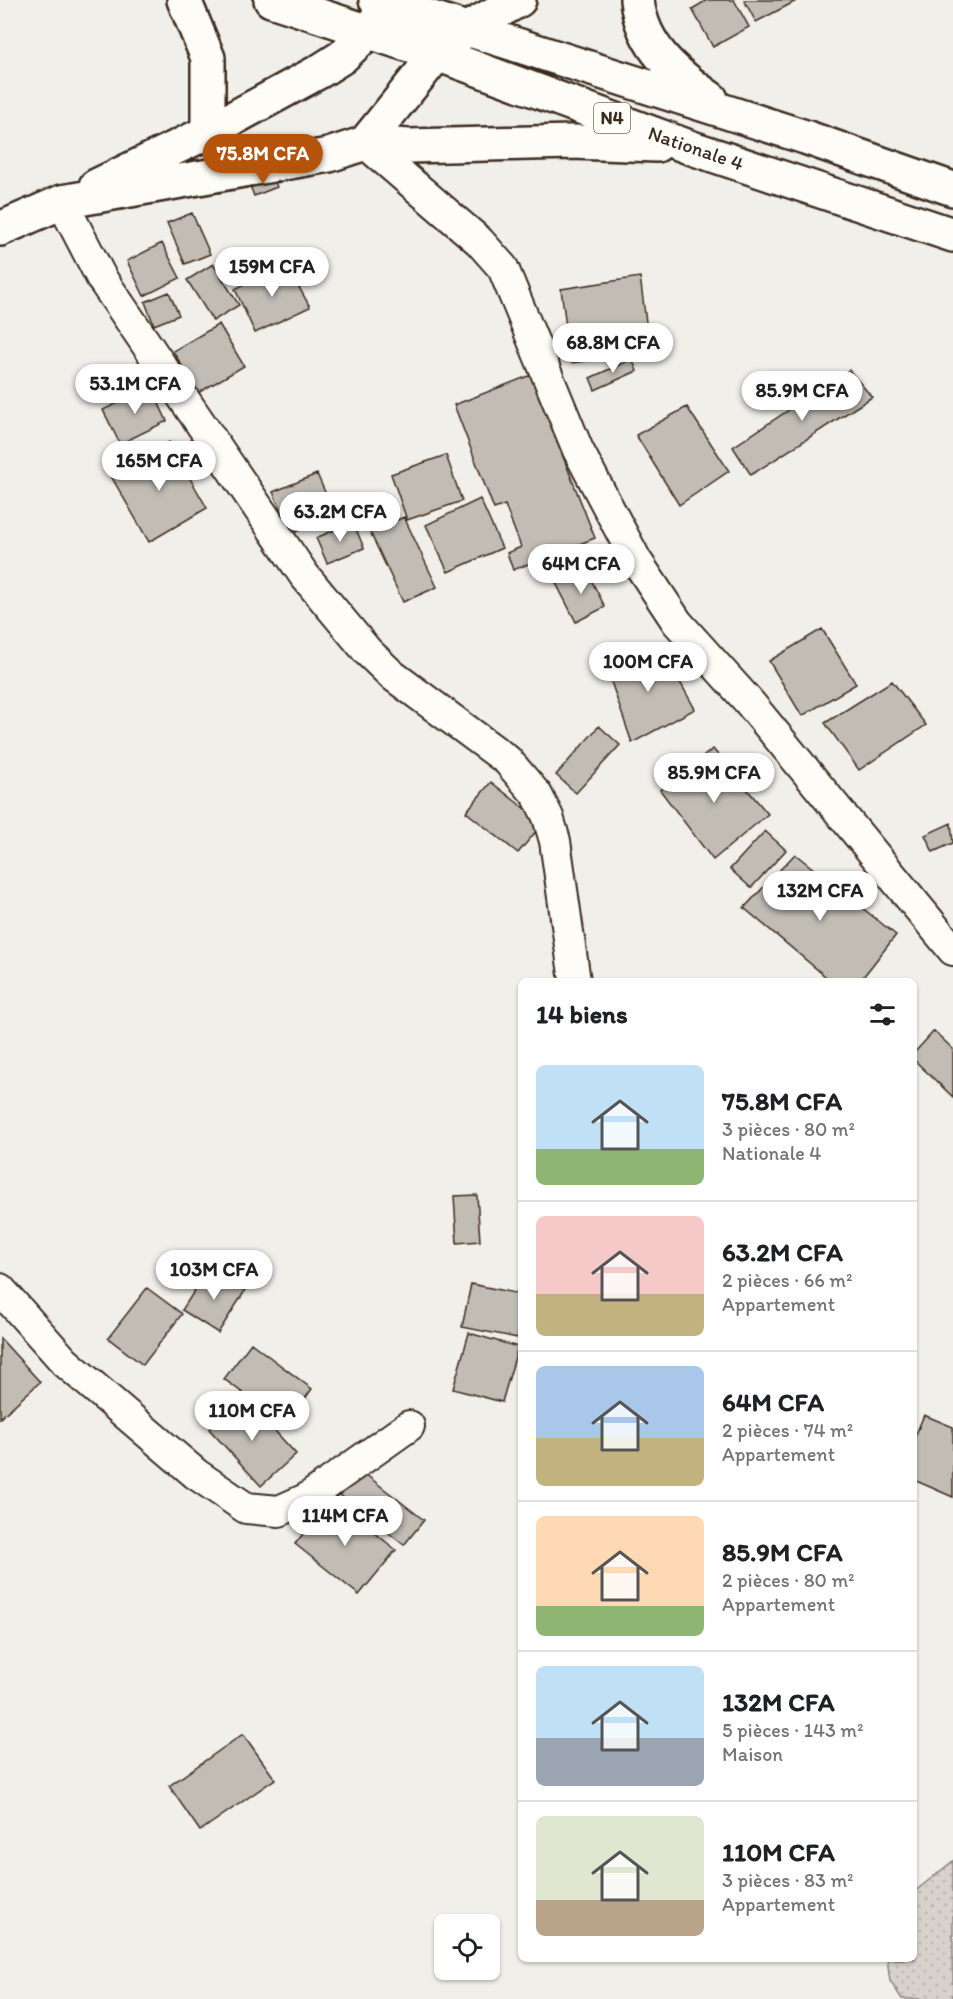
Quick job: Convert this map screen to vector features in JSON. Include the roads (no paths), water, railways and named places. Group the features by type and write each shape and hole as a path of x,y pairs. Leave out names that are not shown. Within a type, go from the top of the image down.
{"main road":[{"path":"184,0 208,58 208,132"},
{"name":"Nationale 4","path":"271,0 437,54 689,147 953,235"},
{"path":"365,144 437,54 465,30 519,0"},
{"path":"637,0 649,41 684,80 727,111"},
{"path":"0,230 208,132 320,71 342,57 367,33 386,2"},
{"name":"N4","path":"386,2 465,30 727,111 953,189"},
{"path":"62,202 329,155 365,144 408,146 572,142 689,147"}],"street":[{"path":"365,144 479,241 503,268 578,450 636,560 677,622 749,702 953,950"},
{"path":"62,202 102,279 304,575 368,652 392,675 507,760 537,795 548,817 555,841 575,978"},
{"path":"0,1289 65,1362 196,1474 246,1508 279,1511 306,1499 409,1426"}]}
